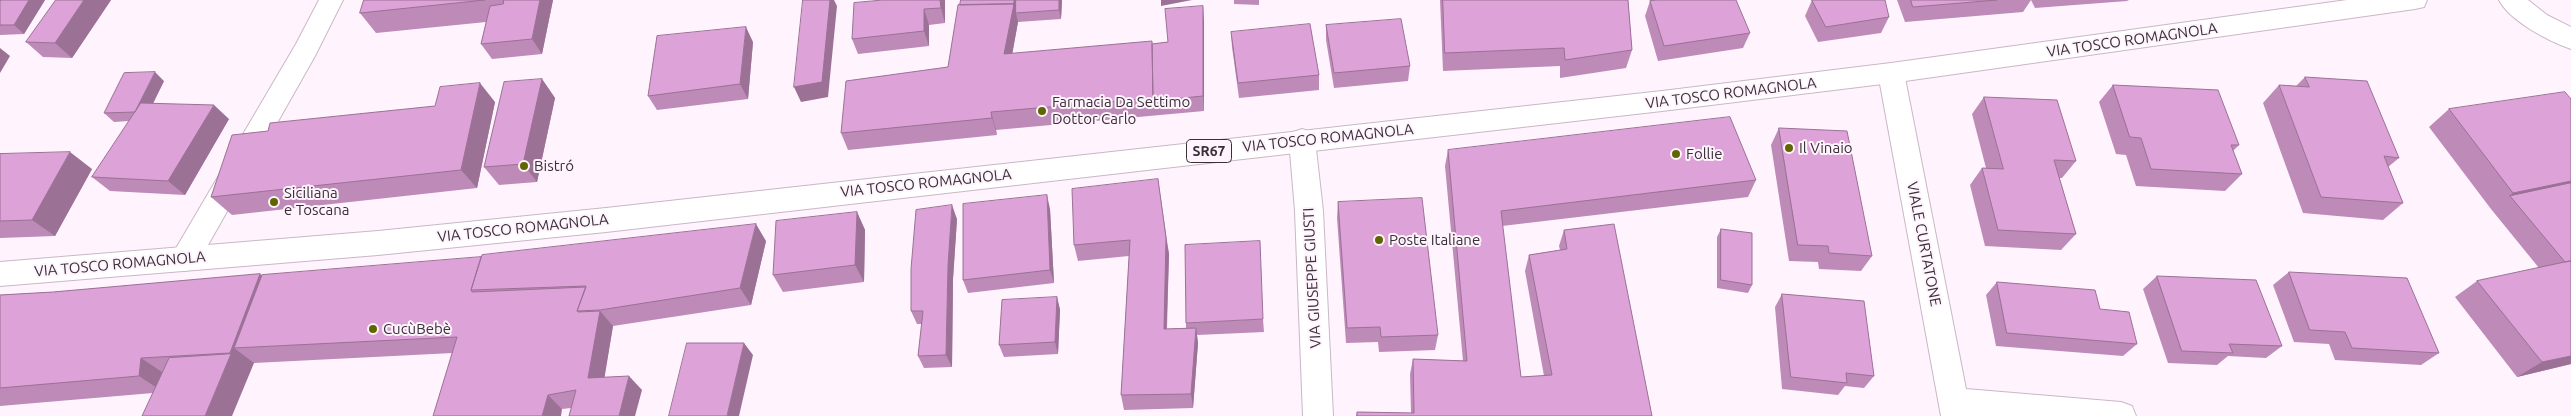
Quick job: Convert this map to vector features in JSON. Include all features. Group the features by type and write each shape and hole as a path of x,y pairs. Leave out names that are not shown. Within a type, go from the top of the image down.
{"main road":[{"path":"185,259 306,49 330,0"},
{"name":"VIA TOSCO ROMAGNOLA","path":"0,274 606,220 1891,73 2415,0"},
{"path":"2511,0 2538,22 2571,39"},
{"name":"VIALE CURTATONE","path":"1891,73 1955,409"},
{"name":"VIA GIUSEPPE GIUSTI","path":"1302,140 1309,211 1318,416"},
{"path":"1955,409 2121,416"}],"building":[{"path":"1,0 29,0 14,25 0,25"},
{"path":"56,0 84,0 55,43 26,42"},
{"path":"364,0 485,0 360,13"},
{"path":"504,0 540,0 532,39 481,44 490,6 503,4"},
{"path":"803,0 830,0 822,82 794,87"},
{"path":"883,0 940,0 941,8 924,9 924,31 852,39 854,3"},
{"path":"961,0 1014,0 1014,4 960,5"},
{"path":"1016,0 1059,0 1059,10 1016,13"},
{"path":"1443,0 1628,0 1632,50 1565,60 1564,48 1445,53"},
{"path":"1736,0 1750,33 1664,46 1650,1"},
{"path":"1812,0 1885,0 1889,17 1826,27"},
{"path":"1911,0 1997,0 1913,7"},
{"path":"1014,4 1004,54 1152,41 1153,98 991,112 992,118 841,133 846,81 948,67 958,5"},
{"path":"1203,6 1203,96 1153,101 1152,44 1168,42 1165,9"},
{"path":"1401,19 1410,66 1334,73 1326,25"},
{"path":"1310,24 1319,75 1238,83 1231,32"},
{"path":"746,27 740,84 648,96 657,36"},
{"path":"155,72 135,112 104,113 124,73"},
{"path":"2305,77 2367,81 2399,158 2384,156 2403,203 2321,197 2279,85 2309,87"},
{"path":"542,79 523,164 484,167 504,82"},
{"path":"480,83 461,170 211,197 232,135 268,131 270,123 435,106 440,87"},
{"path":"2113,85 2218,90 2239,145 2231,145 2242,174 2151,169 2141,138 2130,137"},
{"path":"2565,92 2571,99 2571,181 2513,193 2449,109"},
{"path":"1984,97 2057,100 2076,161 2054,160 2076,234 1998,230 1982,168 2003,169"},
{"path":"141,103 214,105 168,181 92,177"},
{"path":"1730,117 1756,180 1501,211 1521,377 1552,375 1529,255 1567,249 1564,230 1614,224 1652,416 1357,416 1357,412 1414,413 1413,359 1467,361 1448,150"},
{"path":"1779,128 1847,131 1872,256 1829,253 1828,246 1798,245"},
{"path":"70,152 32,220 0,221 0,154"},
{"path":"1158,179 1166,238 1164,329 1196,328 1191,394 1121,395 1130,240 1074,245 1072,189"},
{"path":"2571,183 2571,261 2565,262 2510,196"},
{"path":"1047,195 1050,270 963,280 963,204"},
{"path":"1422,198 1438,335 1381,337 1380,327 1347,328 1338,202"},
{"path":"952,205 948,266 946,355 918,356 923,311 911,311 911,269 916,210"},
{"path":"857,212 855,265 773,275 776,221"},
{"path":"756,224 740,288 600,310 577,311 586,286 471,290 482,255"},
{"path":"1721,229 1752,233 1752,285 1721,280"},
{"path":"1260,241 1263,319 1186,323 1185,245"},
{"path":"481,257 472,292 586,287 577,311 600,311 588,378 629,376 619,416 569,416 576,390 548,395 542,416 433,416 457,337 234,348 262,275"},
{"path":"2571,261 2571,356 2542,362 2477,281"},
{"path":"2289,272 2407,278 2439,353 2352,348 2345,332 2310,330"},
{"path":"260,274 230,353 141,358 139,376 0,388 0,295"},
{"path":"2157,276 2256,280 2282,346 2229,344 2233,353 2182,351"},
{"path":"1997,282 2095,290 2100,309 2129,312 2137,344 2007,333"},
{"path":"1782,294 1864,301 1874,376 1846,373 1847,383 1791,377"},
{"path":"1057,297 1055,342 999,345 1002,300"},
{"path":"687,343 744,343 727,416 669,416"},
{"path":"231,354 205,416 142,416 169,358"}],"place":[{"name":"Farmacia Da Settimo Dottor Carlo","path":"1042,111"},
{"name":"Il Vinaio","path":"1789,148"},
{"name":"Follie","path":"1676,154"},
{"name":"Bistró","path":"524,166"},
{"name":"Siciliana e Toscana","path":"274,202"},
{"name":"Poste Italiane","path":"1379,240"},
{"name":"CucùBebè","path":"373,329"}]}
